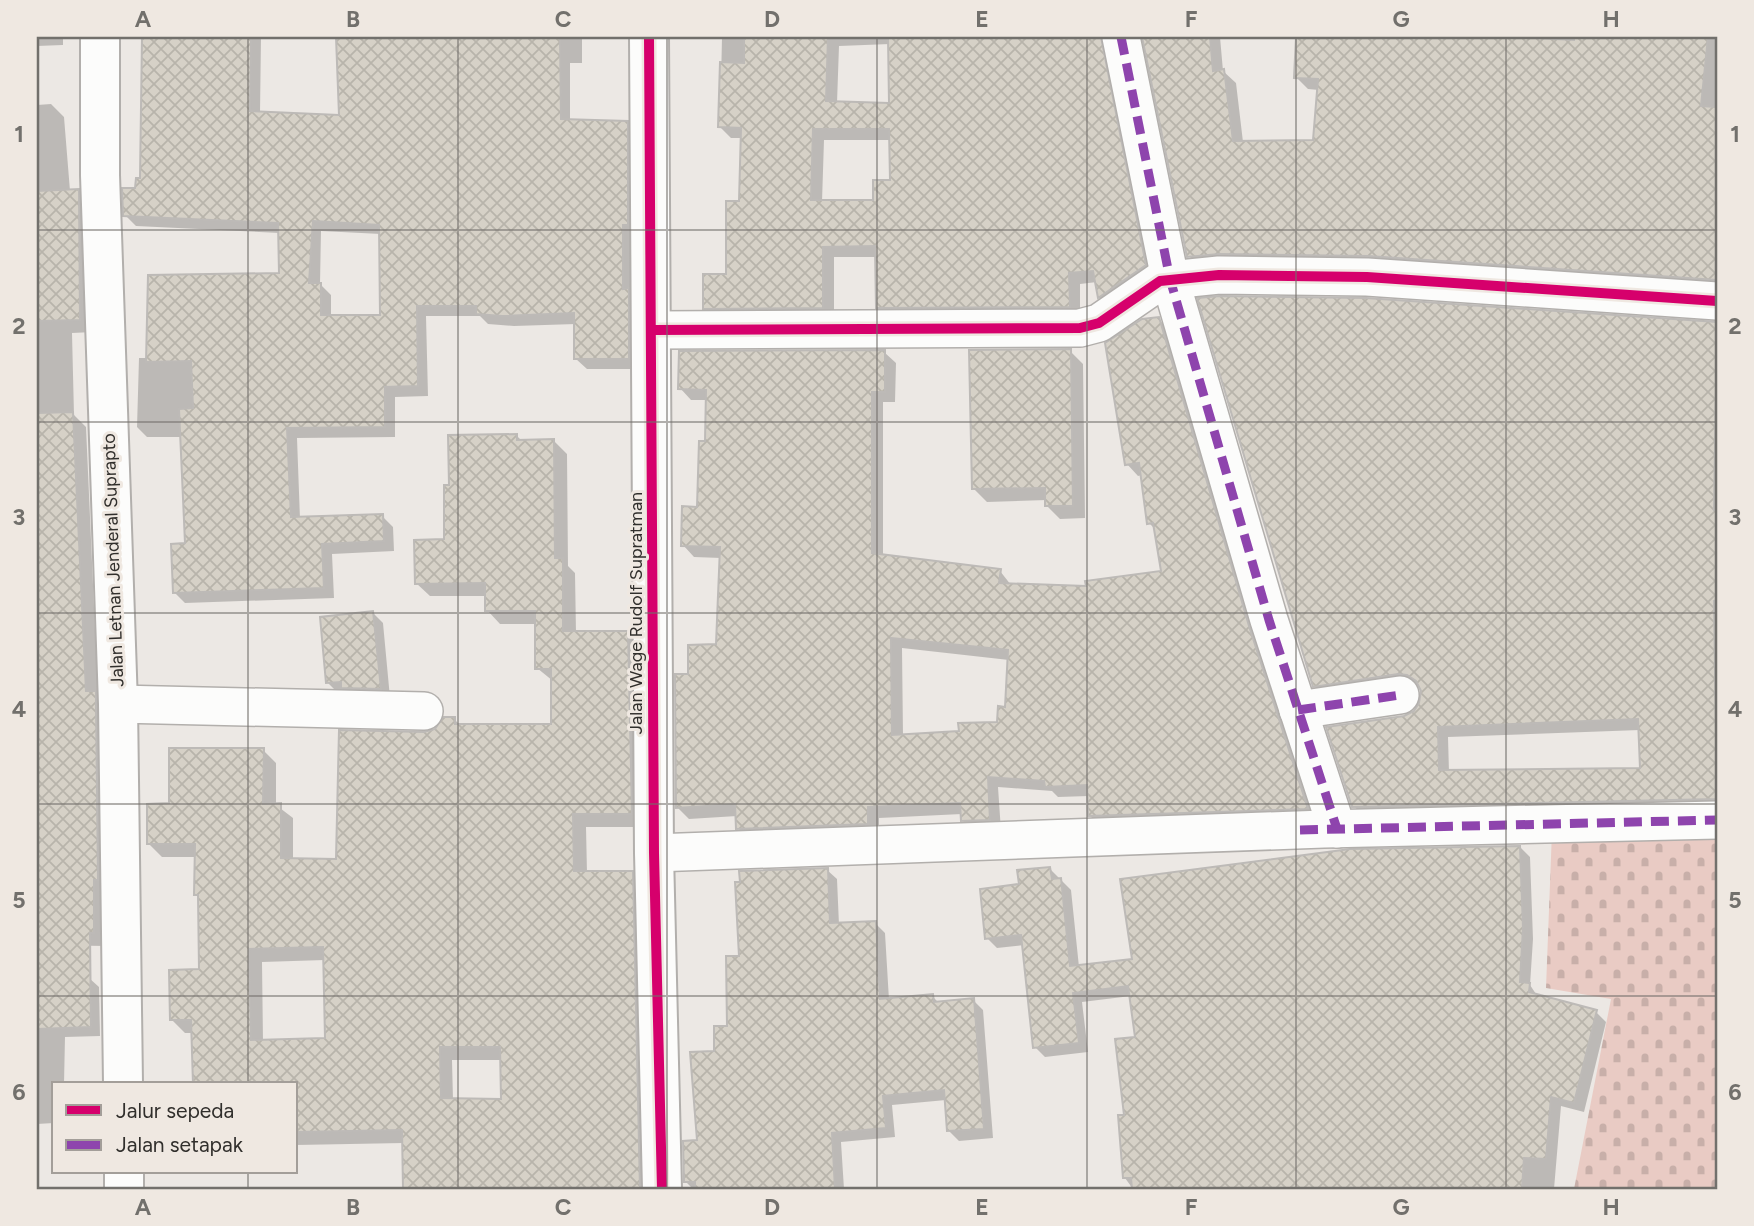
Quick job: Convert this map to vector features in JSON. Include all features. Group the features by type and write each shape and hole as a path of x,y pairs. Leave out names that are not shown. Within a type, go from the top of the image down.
{"street":[{"name":"Jalan Letnan Jenderal Suprapto","path":"100,37 100,175 118,704 123,1082"},
{"name":"Jalan Wage Rudolf Supratman","path":"649,37 653,330 654,853 662,1189"},
{"path":"1121,37 1157,284 1298,710 1320,829"},
{"path":"653,330 1080,328 1099,323 1157,284 1219,275 1367,277 1717,301"},
{"path":"1298,710 1400,695"},
{"path":"118,704 424,711"},
{"path":"654,853 1320,829 1717,820"}],"green space":[{"path":"1552,831 1717,836 1717,1189 1574,1189 1611,999 1546,988"}],"building":[{"path":"142,37 251,37 250,111 339,115 336,37 560,37 561,119 628,121 628,225 623,225 623,289 629,288 629,359 574,359 574,313 502,316 476,314 476,306 417,306 418,386 385,387 385,427 287,428 291,517 383,514 384,541 322,544 324,588 173,593 171,544 185,543 179,409 193,408 191,361 146,362 148,275 279,273 278,223 123,216 122,188 135,188 136,178 140,178","holes":["313,221 379,225 380,315 321,315 321,283 309,283"]},
{"path":"744,37 828,37 826,101 889,103 888,37 1101,37 1146,265 1098,298 1093,271 1069,273 1070,307 876,308 875,246 823,247 823,308 703,309 703,274 726,274 726,201 739,201 741,128 718,127 720,62 744,63","holes":["813,129 889,129 890,180 873,180 873,200 811,200"]},
{"path":"1142,37 1210,37 1213,71 1224,69 1233,141 1313,140 1318,79 1294,78 1296,37 1514,37 1574,40 1574,37 1708,37 1701,106 1717,107 1717,280 1368,256 1219,254 1187,257"},
{"path":"79,189 80,320 37,321 37,191"},
{"path":"1197,298 1366,298 1717,322 1714,510 1717,510 1717,600 1714,601 1717,799 1352,807 1326,727 1404,716 1414,711 1421,691 1416,681 1407,675 1398,674 1313,687","holes":["1638,719 1640,768 1439,770 1438,727"]},
{"path":"1159,317 1249,626 1308,809 1088,816 1087,785 1045,787 1044,781 988,777 990,820 961,821 960,803 868,807 868,824 736,829 735,804 676,808 675,674 688,674 688,645 716,644 720,547 681,546 682,506 697,507 699,441 705,441 706,390 678,389 679,351 885,350 885,392 872,392 872,553 1001,569 999,583 1086,586 1085,581 1161,571 1153,523 1147,524 1139,463 1125,465 1105,343 1142,319","holes":["891,638 1008,650 1005,707 998,706 997,722 958,723 959,731 892,735"]},
{"path":"1071,349 1073,506 1045,506 1045,488 972,489 969,350"},
{"path":"73,412 86,691 96,691 98,880 94,880 94,933 90,933 91,1027 37,1029 37,413"},
{"path":"517,434 517,440 554,439 555,558 563,558 563,631 628,631 632,814 573,814 574,871 633,871 640,1189 403,1189 402,1130 298,1132 298,1082 193,1082 191,1020 170,1020 169,970 199,969 198,895 194,895 195,844 147,844 147,804 169,803 169,748 264,748 263,804 281,803 281,858 336,859 339,730 424,732 435,729 443,717 455,717 455,724 551,724 551,669 535,669 535,611 485,611 485,583 415,584 414,540 444,539 444,485 449,485 448,435","holes":["323,947 325,1038 251,1040 249,949","440,1047 500,1047 501,1099 441,1098"]},
{"path":"373,611 381,689 341,688 341,682 326,683 320,617"},
{"path":"1520,846 1523,928 1520,982 1530,983 1529,992 1597,1010 1574,1103 1551,1097 1546,1159 1524,1158 1522,1189 1132,1189 1131,1178 1123,1178 1118,1115 1124,1115 1115,1039 1135,1037 1128,986 1073,993 1079,1043 1033,1048 1021,935 985,939 980,889 1019,884 1017,870 1050,867 1052,879 1061,878 1070,966 1132,959 1120,879 1350,849"},
{"path":"828,868 830,923 876,921 880,999 933,994 934,1002 974,998 984,1129 947,1131 944,1090 883,1096 886,1128 832,1133 835,1189 695,1189 695,1182 684,1182 683,1141 697,1140 690,1052 714,1051 714,1026 727,1026 726,956 739,956 735,882 740,882 739,871"}],"marked path":[{"path":"1121,37 1170,279 1269,620 1337,829"},
{"path":"1298,710 1400,695"},
{"path":"1300,830 1717,820"}],"cycle path":[{"path":"649,37 654,853 662,1189"},
{"path":"653,330 1080,328 1099,323 1160,281 1219,275 1367,277 1717,301"}]}
